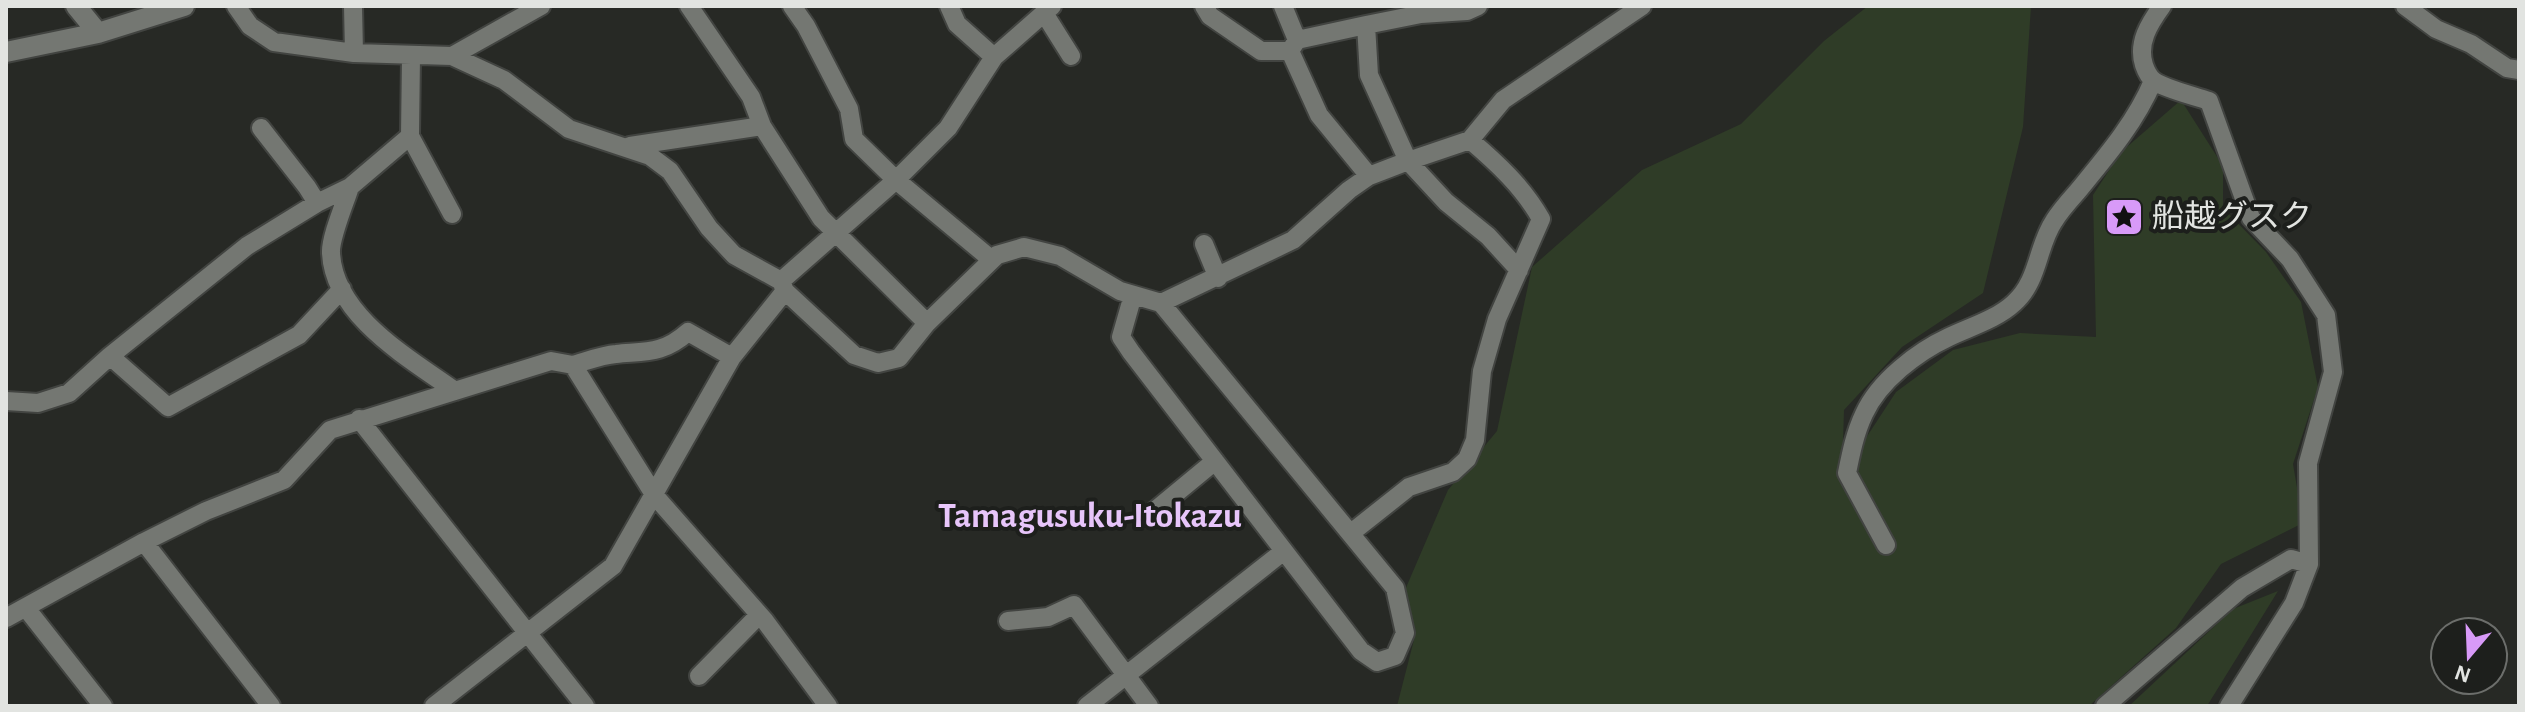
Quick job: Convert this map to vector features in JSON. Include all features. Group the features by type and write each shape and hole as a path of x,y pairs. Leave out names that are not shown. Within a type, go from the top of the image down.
{"street":[{"path":"76,6 98,33"},
{"path":"6,52 98,33 184,6"},
{"path":"236,6 250,26 274,42 354,53 452,56 504,80 569,129 650,156 670,171 709,228 734,255 783,286 854,355 878,363 899,358 927,323 997,255 1024,247 1060,256 1120,291 1161,303 1395,588 1405,633 1395,656 1377,662 1361,651 1121,337 1133,295"},
{"path":"353,6 354,53"},
{"path":"452,56 541,6"},
{"path":"689,6 751,97 762,126 821,218 927,323"},
{"path":"792,6 806,26 849,109 854,139 896,180 992,260"},
{"path":"949,6 957,24 994,57"},
{"path":"1204,6 1210,16 1261,51 1293,46 1374,15 1467,11 1478,6"},
{"path":"1283,6 1293,46 1319,115 1369,176"},
{"path":"1161,303 1293,240 1369,176 1470,140 1503,100 1619,12 1642,6"},
{"path":"2162,6 2147,29 2141,53 2145,69 2153,81 2209,101 2251,218 2290,259 2326,315 2333,372 2308,463 2309,564 2294,603 2229,706"},
{"path":"2405,6 2436,29 2471,44 2507,68 2519,70"},
{"path":"434,706 613,566 732,357 783,286 834,233 896,180 948,128 994,57 1040,11 1071,56"},
{"path":"1374,15 1369,75 1408,161 1446,202 1488,236 1519,270"},
{"path":"411,56 410,136 452,214"},
{"path":"1886,545 1847,473 1865,412 1884,386 1931,346 2014,303 2036,269 2052,222 2111,150 2145,99 2153,81"},
{"path":"627,146 762,126"},
{"path":"261,128 317,203"},
{"path":"6,401 38,403 69,393 110,356 247,246 317,203 350,187 410,136"},
{"path":"1351,533 1409,487 1453,472 1467,459 1475,440 1482,371 1497,319 1541,219 1530,199 1499,165 1470,140"},
{"path":"350,187 331,250 337,281 364,322 402,354 455,391"},
{"path":"1204,244 1218,278"},
{"path":"110,356 168,407 299,335 342,289"},
{"path":"6,618 206,511 284,480 330,430 359,419 551,361 573,365 614,354 643,353 674,344 688,332 732,357"},
{"path":"573,365 655,496 759,615 828,706"},
{"path":"359,419 585,706"},
{"path":"1146,518 1215,461"},
{"path":"144,542 271,706"},
{"path":"1087,706 1284,551"},
{"path":"2105,706 2242,588 2291,559 2309,564"},
{"path":"1008,621 1048,617 1074,605 1149,706"},
{"path":"26,608 103,706"},
{"path":"699,676 759,615"}],"green space":[{"path":"1868,6 2031,6 2023,127 1983,293 1902,347 1844,410 1842,475 1855,471 1860,447 1896,392 1953,350 2020,333 2096,337 2093,195 2121,152 2181,100 2223,166 2223,208 2266,252 2301,302 2318,387 2293,464 2303,523 2221,564 2176,628 2089,706 1397,706 1416,632 1405,590 1448,490 1497,431 1532,267 1642,170 1741,124 1824,41"},
{"path":"2278,591 2207,706 2129,706 2233,609"}],"place":[{"name":"船越グスク","path":"2124,217"}],"district":[{"name":"Tamagusuku-Itokazu","path":"1090,516"}]}
